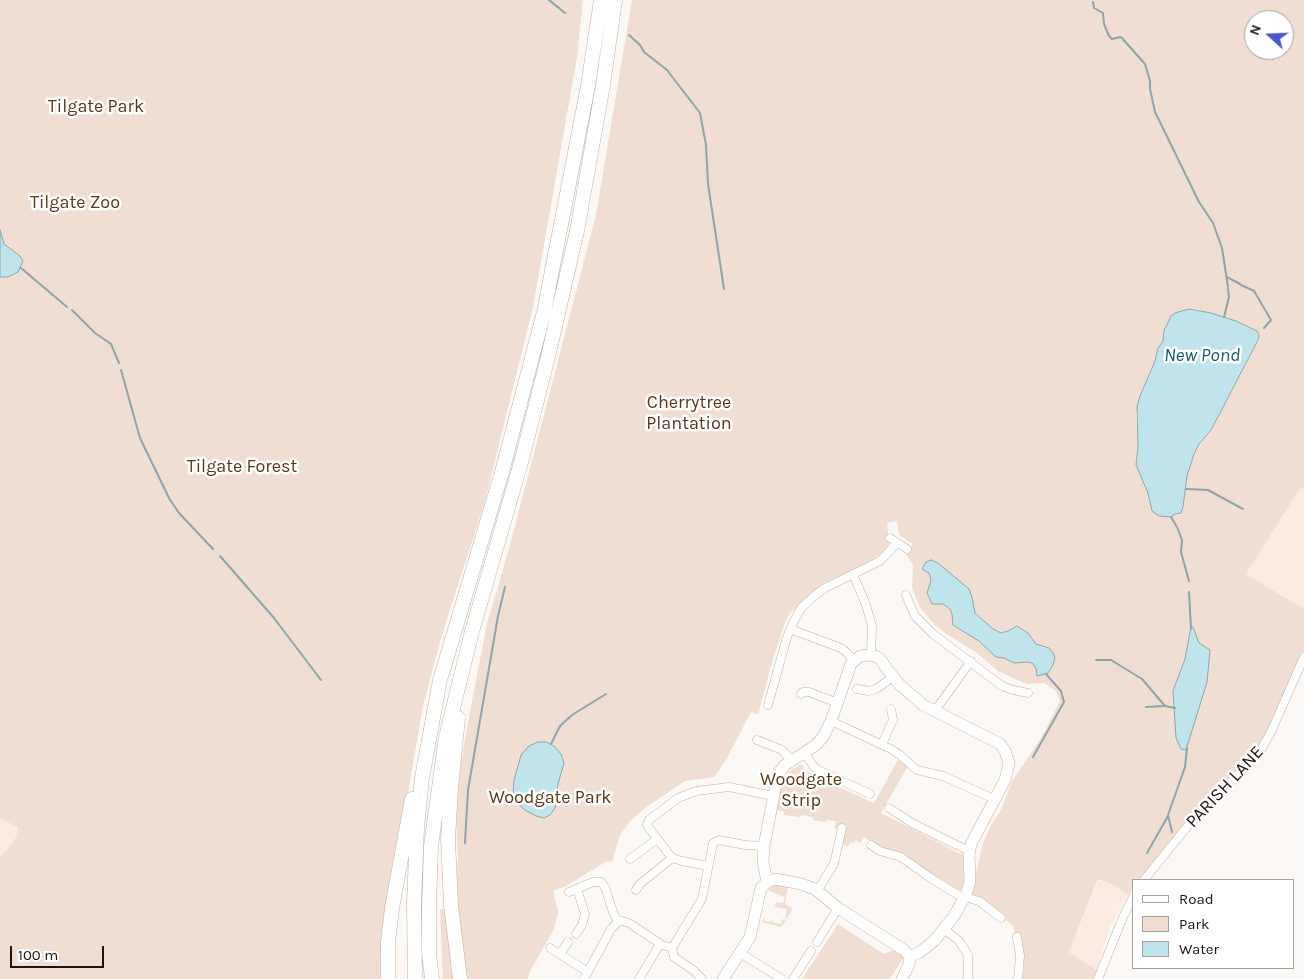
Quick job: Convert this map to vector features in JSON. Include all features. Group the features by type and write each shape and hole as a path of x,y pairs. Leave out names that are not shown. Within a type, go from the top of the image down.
{"highway":[{"path":"388,979 388,936 406,825 440,680 502,472 544,312 588,86 601,0"},
{"path":"432,979 429,917 431,846 446,737 471,635 522,459 577,231 603,85 615,0"},
{"path":"460,979 451,905 448,839 457,730 471,635"},
{"path":"415,979 417,828 422,778 440,680"}],"street":[{"path":"768,705 790,629 797,614 813,597 830,584 880,561 894,541 907,549"},
{"path":"853,574 866,605 872,626 871,655"},
{"path":"906,595 915,616 925,628 971,661 984,674 1006,688 1028,693"},
{"path":"790,629 841,648 854,661"},
{"path":"767,882 763,862 764,846 773,796 780,772 819,741 831,721 848,671 854,661 860,656 871,655 882,660 893,677 914,699 932,711 994,740 1004,749 1008,760 1005,780 974,836 969,851 970,881 965,898 944,929 928,947 910,957"},
{"name":"PARISH LANE","path":"1145,879 1200,812 1243,770 1262,748 1304,658"},
{"path":"932,711 971,661"},
{"path":"857,689 868,691 876,689 893,677"},
{"path":"801,694 808,692 838,703"},
{"path":"882,744 893,720 891,709"},
{"path":"831,721 882,744 900,755 917,770 943,776 994,799"},
{"path":"757,740 782,750 792,761"},
{"path":"804,753 816,769 870,794"},
{"path":"708,866 672,858 648,826 649,820 673,801 690,792 729,787 773,796"},
{"path":"889,808 912,823 969,851"},
{"path":"817,891 834,864 842,828"},
{"path":"630,859 657,839"},
{"path":"702,979 691,968 674,957 672,948 702,899 712,847 716,841 764,846"},
{"path":"871,845 880,851 901,857 929,878 965,898 979,901 1001,918"},
{"path":"636,890 640,884 672,858"},
{"path":"723,979 752,932 759,891 767,882 781,879 807,885 838,908 904,950 910,957 902,979"},
{"path":"569,892 593,882 602,882 618,922"},
{"path":"576,934 582,925 585,914 577,889"},
{"path":"1098,979 1132,899"},
{"path":"817,942 838,908"},
{"path":"550,948 586,976 611,929 618,922 629,923 660,944 672,948"},
{"path":"944,929 959,941 968,955 968,979"},
{"path":"1017,937 1020,950 1018,979"},
{"path":"560,954 568,942"},
{"path":"639,979 660,944"},
{"path":"794,979 811,951"},
{"path":"740,953 782,979"}],"shaded area":[{"path":"1301,487 1304,489 1304,609 1246,574"},
{"path":"0,819 18,827 16,837 0,856"},
{"path":"1099,879 1112,884 1128,895 1110,927 1097,970 1069,952"}],"green space":[{"name":"Tilgate Forest","path":"0,0 583,0 577,57 533,307 485,501 441,638 423,706 381,949 380,979 0,979 0,856 16,837 18,827 0,819"},
{"path":"632,0 1304,0 1304,489 1301,487 1246,574 1304,609 1304,651 1261,744 1248,760 1189,818 1140,879 1132,879 1132,889 1128,895 1112,884 1098,879 1069,952 1097,970 1094,979 1020,979 1023,976 1024,965 1013,926 1003,918 1004,915 981,899 971,896 983,843 991,825 1001,810 1012,781 1041,738 1060,701 1056,691 1044,683 1026,684 998,671 977,653 945,633 931,621 919,606 912,588 913,564 906,555 913,544 899,535 897,521 887,523 889,543 886,549 864,565 825,582 790,613 773,659 758,715 751,712 726,760 715,776 685,781 648,806 631,820 620,835 612,862 607,861 566,886 553,891 558,912 554,929 529,973 528,979 467,979 455,885 458,860 456,815 461,762 487,624 510,545 596,215","holes":["1195,309 1224,317 1257,331 1259,335 1258,340 1211,430 1199,444 1194,454 1187,476 1181,513 1152,511 1148,493 1136,465 1138,447 1136,415 1140,396 1155,361 1158,348 1163,341 1164,330"]},
{"name":"Woodgate Strip","path":"899,758 908,766 881,813 963,855 964,884 961,890 954,890 951,885 941,879 937,879 918,864 893,851 883,849 864,837 860,843 856,840 847,847 842,843 845,831 843,823 838,829 834,828 836,821 826,820 826,822 813,820 813,817 801,815 801,817 784,815 784,811 777,810 776,817 774,816 781,784 786,775 801,764 805,770 821,779 874,803"},
{"path":"776,885 788,887 785,904 792,908 781,927 762,922 764,916 764,921 770,922 772,918 772,922 781,924 782,919 785,920 787,909 775,907 776,902 783,903 785,897 769,891 769,889"},
{"path":"440,909 447,909 454,979 443,979"},
{"path":"838,924 884,954 894,950 904,957 890,979 802,979"}],"water":[{"path":"0,230 4,244 20,256 23,261 18,272 8,277 0,277"},
{"name":"New Pond","path":"1189,309 1211,313 1236,321 1257,331 1259,335 1211,430 1199,444 1194,454 1187,476 1181,513 1171,517 1159,516 1152,511 1148,493 1136,465 1138,447 1137,407 1155,361 1158,348 1163,341 1164,330 1171,316"},
{"path":"931,560 938,563 969,589 975,613 993,629 1001,633 1017,626 1028,633 1036,644 1049,648 1055,658 1048,673 1037,676 1036,668 1032,663 1014,663 1004,658 996,657 979,641 953,625 950,609 943,604 932,604 927,593 931,580 929,573 923,570 923,567 926,562"},
{"path":"1191,627 1193,627 1199,643 1210,650 1207,682 1186,750 1181,749 1176,738 1173,691 1185,659"},
{"path":"538,742 546,742 554,746 561,754 564,763 558,784 555,808 550,815 544,818 525,810 516,802 513,796 514,780 521,755 529,746"}],"waterway":[{"path":"549,0 565,13"},
{"path":"1093,2 1094,8 1103,13 1104,24 1109,36 1112,39 1121,37 1145,64 1155,112 1199,202 1213,223 1222,248 1228,287"},
{"path":"629,35 640,45 644,52 667,70 700,113 706,145 708,184 724,289"},
{"path":"21,268 67,307"},
{"path":"1227,277 1240,284"},
{"path":"1241,285 1254,291 1271,320 1264,328"},
{"path":"1224,317 1229,297 1228,289"},
{"path":"72,310 95,333 111,344 119,363"},
{"path":"121,370 140,438 169,498 179,513 213,549"},
{"path":"1186,489 1208,490 1243,509"},
{"path":"1171,517 1182,540 1181,552 1189,581"},
{"path":"220,556 274,618 321,680"},
{"path":"465,843 468,790 498,616 505,587"},
{"path":"1189,592 1191,629"},
{"path":"1096,660 1111,660 1142,679 1165,706 1175,708"},
{"path":"1033,757 1064,702 1061,691 1046,674"},
{"path":"551,744 560,726 572,715 606,694"},
{"path":"1146,707 1164,706"},
{"path":"1172,832 1168,815 1185,767 1187,748"},
{"path":"1147,853 1168,816"}],"park label":[{"name":"Tilgate Park","path":"96,107"},
{"name":"Tilgate Zoo","path":"75,203"},
{"name":"Cherrytree Plantation","path":"689,413"},
{"name":"Woodgate Park","path":"550,798"}]}
